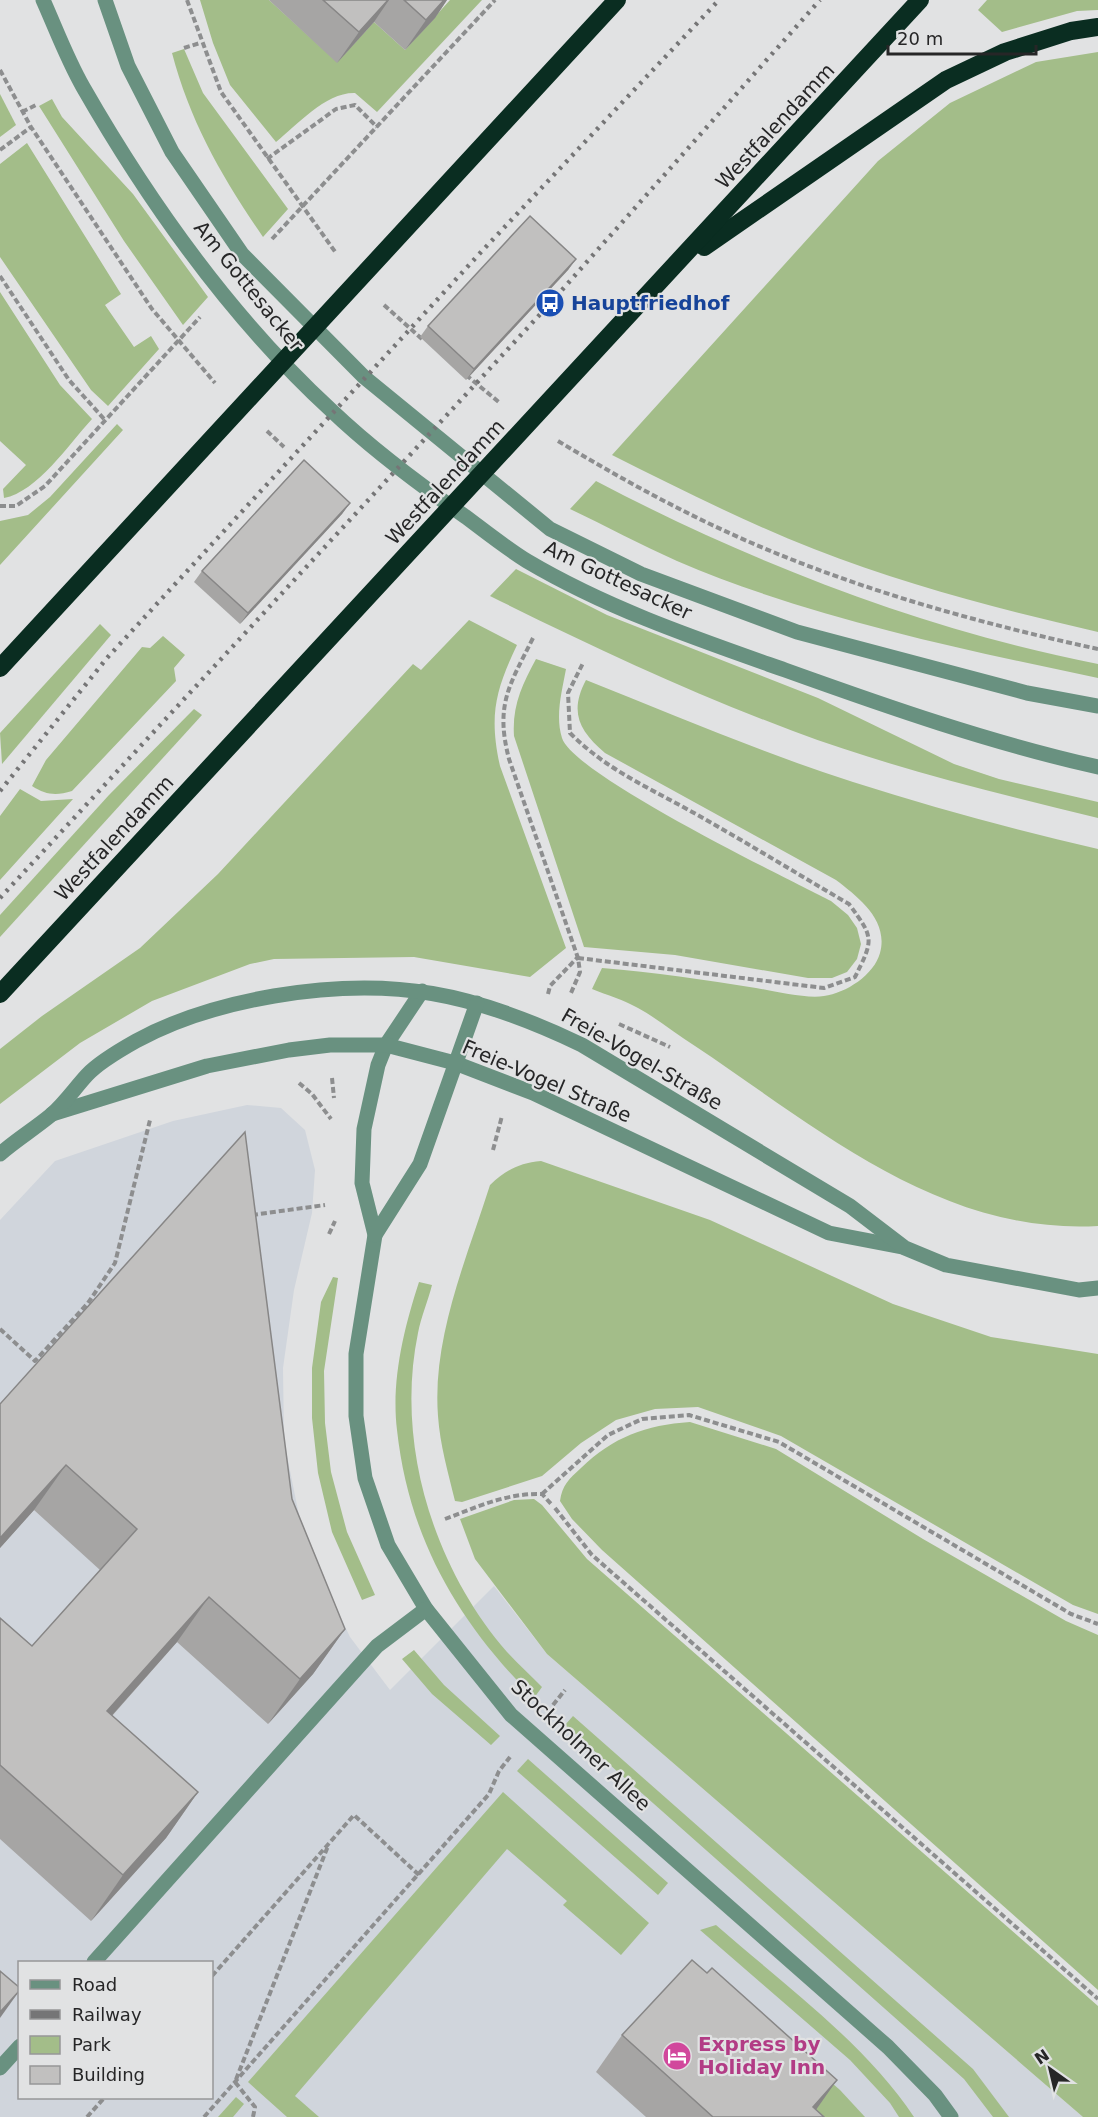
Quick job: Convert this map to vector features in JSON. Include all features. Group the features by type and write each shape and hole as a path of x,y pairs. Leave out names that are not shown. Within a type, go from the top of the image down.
{"highway":[{"path":"0,668 617,0"},
{"name":"Westfalendamm","path":"0,994 678,265 920,0"},
{"path":"678,265 946,80 1005,52 1071,31 1098,27"}],"street":[{"name":"Am Gottesacker","path":"43,0 82,86 129,162 215,283 269,348 332,412 426,489 525,559 624,610 703,642 888,708 989,740 1098,767"},
{"name":"Am Gottesacker","path":"105,0 128,66 172,152 242,254 364,377 550,529 641,574 797,632 1027,693 1098,706"},
{"name":"Freie-Vogel-Straße","path":"0,1154 52,1114 89,1072 127,1047 203,1012 249,1000 325,988 422,991 477,1003 536,1023 582,1045 850,1206 905,1248 946,1265 1079,1290 1098,1288"},
{"name":"Stockholmer Allee","path":"422,991 386,1045 378,1065 364,1129 362,1183 375,1235 356,1354 356,1416 365,1478 388,1545 426,1609 511,1715 888,2047 935,2095 951,2117"},
{"name":"Stockholmer Allee","path":"375,1235 420,1164 477,1003"},
{"name":"Freie-Vogel Straße","path":"52,1114 207,1066 289,1050 330,1045 386,1045 456,1063 533,1093 829,1233 905,1248"},
{"path":"95,1961 377,1646 426,1609"},
{"path":"0,2068 18,2048"}],"path":[{"path":"362,141 495,0"},
{"path":"184,48 200,43"},
{"path":"0,69 31,127 152,309 218,386"},
{"path":"22,112 38,104"},
{"path":"267,159 336,109 355,105 377,126"},
{"path":"0,150 31,127"},
{"path":"0,276 69,380 105,420"},
{"path":"0,506 16,506 28,500 45,486 121,402"},
{"path":"259,424 284,447"},
{"path":"533,638 507,691 502,717 503,732 509,759 578,958 580,972 571,993"},
{"path":"578,958 824,988 855,977 870,947 867,928 849,904 593,756 570,733 568,693 583,663"},
{"path":"550,986 578,958"},
{"path":"296,1081 312,1094 335,1125"},
{"path":"0,1329 35,1361 88,1303 115,1263 152,1113"},
{"path":"493,1150 501,1120"},
{"path":"251,1215 325,1204"},
{"path":"88,1303 94,1310"},
{"path":"445,1519 494,1499 542,1494 608,1435 642,1419 688,1415 779,1442 1071,1614 1098,1624"},
{"path":"542,1494 592,1555 1098,1999"},
{"path":"204,2117 489,1794 499,1771"},
{"path":"213,1975 354,1815 419,1875"},
{"path":"235,2082 330,1842"},
{"path":"235,2082 255,2107 253,2117"},
{"path":"87,2117 102,2099"}],"shaded area":[{"path":"247,1105 281,1108 305,1130 315,1170 312,1213 294,1290 283,1368 284,1441 304,1540 350,1637 390,1690 494,1586 547,1654 1083,2117 0,2117 0,1220 55,1161 173,1121"}],"green space":[{"path":"200,0 269,0 337,62 374,22 405,50 450,0 482,0 377,112 355,93 344,94 312,111 276,142 230,85 213,43"},
{"path":"987,0 1098,0 1098,10 1077,11 1002,32 978,10"},
{"path":"184,49 203,93 288,209 263,237 221,171 188,103 172,53"},
{"path":"1098,52 1098,632 954,596 849,562 788,539 737,516 612,455 878,161 950,103 1036,62"},
{"path":"0,94 16,125 0,137"},
{"path":"52,99 62,117 133,194 208,297 183,325 124,241 39,106"},
{"path":"27,143 121,294 105,305 134,347 151,336 159,349 108,406 91,390 0,257 0,164"},
{"path":"0,292 60,385 92,419 40,477 16,494 4,498 3,489 26,465 0,441"},
{"path":"117,424 123,430 0,565 0,521 28,515 50,497"},
{"path":"596,481 655,511 778,566 904,613 1033,650 1098,664 1098,678 884,630 727,581 677,561 570,509"},
{"path":"516,569 607,615 818,698 954,764 999,779 1098,802 1098,818 868,757 793,731 678,684 490,596"},
{"path":"469,620 517,645 499,690 496,704 497,748 500,766 566,948 530,977 414,957 274,959 250,964 152,1001 80,1043 0,1104 0,1049 42,1016 140,948 218,874 413,664 421,670"},
{"path":"100,624 111,635 2,764 0,733"},
{"path":"163,636 185,655 174,668 176,681 72,791 51,794 32,786 46,760 142,647 150,648"},
{"path":"536,659 566,669 559,721 562,738 575,755 641,800 729,849 831,901 848,915 857,928 861,944 857,959 847,972 832,978 808,978 675,955 584,947 514,736 516,705"},
{"path":"586,680 819,771 914,801 1098,849 1098,1226 1041,1224 986,1213 934,1195 884,1170 835,1141 645,1012 627,1002 592,989 602,968 679,977 800,996 824,996 850,987 872,969 880,953 882,941 876,920 870,911 836,880 605,753 589,737 579,720 578,702"},
{"path":"194,709 202,715 0,937 0,915 109,795"},
{"path":"20,789 41,801 73,799 0,880 0,816"},
{"path":"541,1161 710,1220 893,1304 991,1337 1098,1354 1098,1614 1073,1605 781,1436 698,1407 655,1409 616,1420 581,1443 542,1476 462,1502 455,1501 438,1416 440,1357 453,1298 490,1185 513,1168"},
{"path":"333,1277 338,1278 324,1371 325,1423 331,1472 347,1532 375,1595 362,1600 332,1532 318,1473 312,1418 312,1368 321,1302"},
{"path":"419,1282 432,1285 419,1327 412,1375 412,1418 417,1461 427,1503 441,1543 459,1582 481,1619 507,1652 542,1687 534,1698 482,1639 460,1609 426,1543 413,1507 403,1470 397,1430 396,1393 400,1355"},
{"path":"690,1422 776,1449 923,1539 1066,1621 1098,1635 1098,1990 602,1550 572,1519 560,1501 562,1491 570,1479 593,1457 631,1434 659,1426"},
{"path":"534,1499 542,1505 587,1559 1098,2006 1098,2117 1083,2117 547,1654 475,1559 460,1519 514,1500"},
{"path":"414,1650 444,1685 500,1736 491,1745 432,1694 402,1659"},
{"path":"573,1716 973,2069 1009,2117 993,2117 964,2079 565,1725"},
{"path":"528,1759 668,1883 658,1895 517,1771"},
{"path":"503,1792 649,1923 621,1955 563,1905 567,1901 507,1849 295,2096 319,2117 287,2117 248,2082"},
{"path":"716,1925 848,2039 894,2090 914,2117 899,2117 890,2103 850,2060 700,1930"},
{"path":"738,2001 840,2090 865,2117 811,2117"},
{"path":"236,2097 244,2104 233,2117 218,2117"}],"building":[{"path":"323,0 388,0 359,32"},
{"path":"404,0 444,0 426,20"},
{"path":"530,216 576,259 474,369 428,326"},
{"path":"304,460 350,503 248,613 202,571"},
{"path":"245,1132 292,1499 345,1629 300,1679 209,1597 107,1711 198,1792 123,1875 0,1765 0,1618 32,1646 137,1529 66,1465 0,1538 0,1404"},
{"path":"692,1960 707,1973 712,1968 837,2080 813,2107 824,2117 713,2117 622,2035"},
{"path":"0,1971 18,1986 18,1992 0,2012"}],"railway":[{"path":"0,791 107,658 482,251 719,0"},
{"path":"0,898 545,309 820,0"}],"place":[{"name":"Hauptfriedhof","path":"550,303"},
{"name":"Express by Holiday Inn","path":"677,2056"}]}
